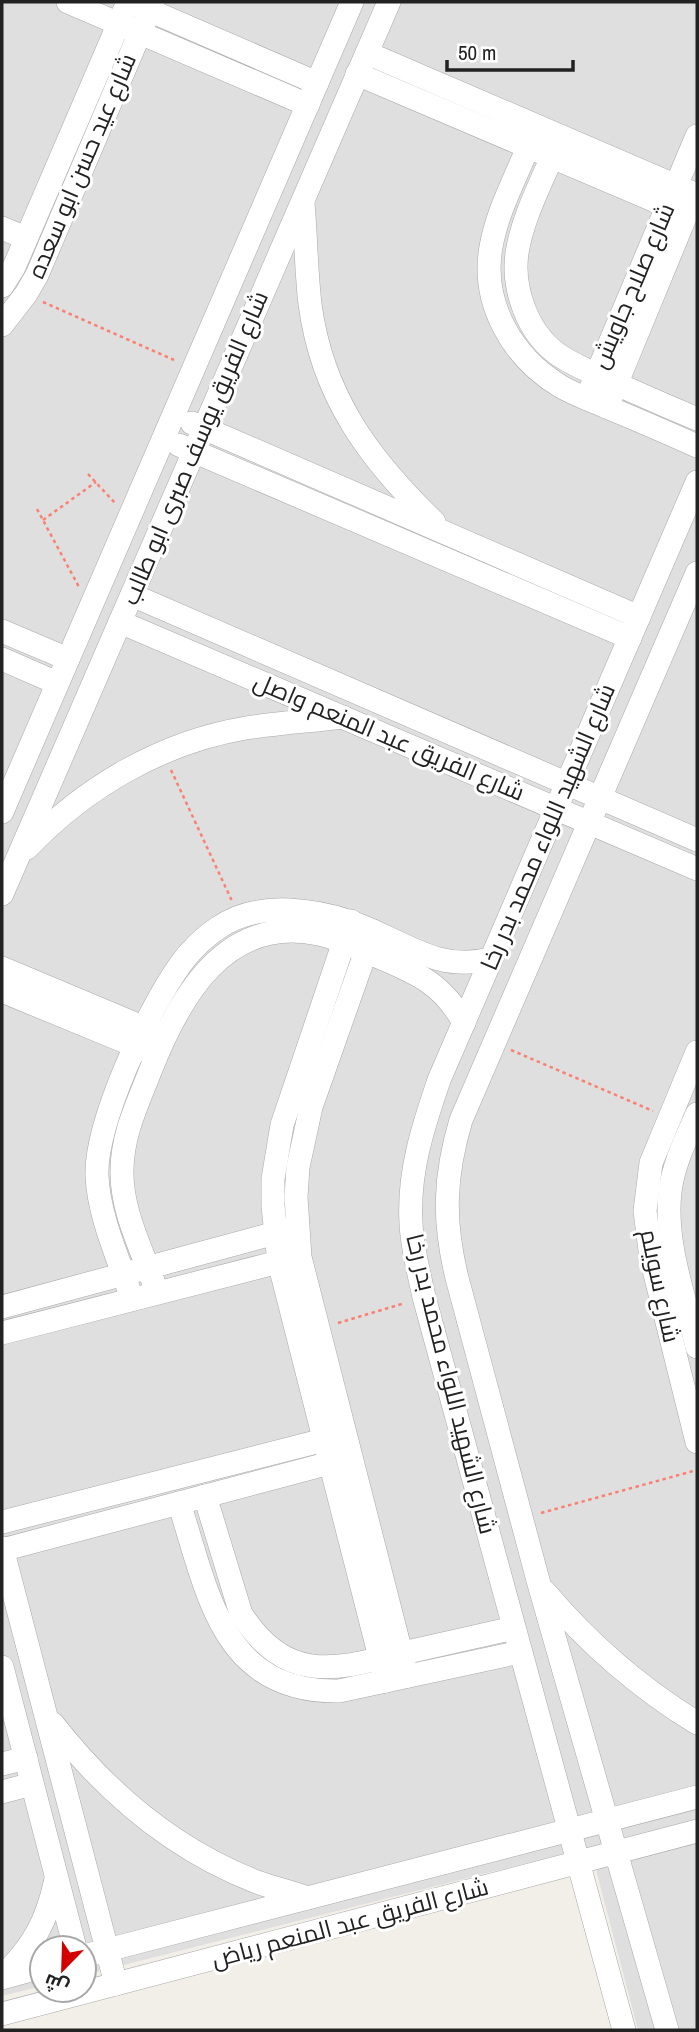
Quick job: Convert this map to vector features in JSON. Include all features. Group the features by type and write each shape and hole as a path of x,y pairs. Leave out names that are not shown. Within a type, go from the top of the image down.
{"street":[{"path":"68,2 308,105"},
{"name":"شارع الفريق يوسف صبرى ابو طالب","path":"2,812 352,2"},
{"name":"شارع الفريق يوسف صبرى ابو طالب","path":"2,894 389,2"},
{"path":"140,4 317,83"},
{"name":"شارع عيد حسن ابو سعده","path":"2,286 26,238 118,23 140,4"},
{"name":"شارع عيد حسن ابو سعده","path":"2,325 26,295 37,275 140,33 140,4"},
{"path":"362,64 552,157 684,198"},
{"path":"362,64 684,198"},
{"path":"70,136 92,146"},
{"name":"شارع صلاح جاويش","path":"597,402 684,198 697,136"},
{"path":"528,146 491,244 489,289 499,318 521,353 561,386 697,446"},
{"path":"552,157 523,229 517,253 520,298 529,319 556,353 606,379 697,419"},
{"path":"58,164 80,173"},
{"path":"303,201 310,304 318,344 331,381 349,422 373,457 400,489 446,534"},
{"path":"2,228 26,238"},
{"path":"174,415 446,534 634,628"},
{"path":"163,439 634,628"},
{"name":"شارع الشهيد اللواء محمد بدر رخا","path":"624,2030 424,1297 411,1223 411,1190 415,1159 436,1089 697,482"},
{"name":"شارع الشهيد اللواء محمد بدر رخا","path":"667,2030 521,1518 457,1278 446,1215 452,1151 464,1112 697,573"},
{"name":"شارع الفريق عبد المنعم واصل","path":"132,595 697,840"},
{"name":"شارع الفريق عبد المنعم واصل","path":"120,622 697,869"},
{"path":"2,631 68,659"},
{"path":"2,659 57,683"},
{"path":"18,857 47,827 80,800 115,776 163,753 198,740 245,728 344,717"},
{"path":"132,1298 100,1199 97,1174 100,1146 117,1125 181,963 217,928 239,916 263,911 320,913 347,932 445,962 469,963 491,959"},
{"path":"151,1041 198,981 230,948 272,933 347,932"},
{"path":"347,932 282,1125 273,1179 274,1233 290,1259 318,1329 394,1667"},
{"path":"370,941 429,981 449,999 464,1023"},
{"path":"370,941 311,1107 303,1137 298,1167 297,1228 290,1259 324,1440 394,1667"},
{"path":"2,968 151,1041"},
{"path":"2,991 151,1041"},
{"name":"شارع سويلم","path":"697,1052 651,1163 647,1187 647,1235 697,1442"},
{"name":"شارع سويلم","path":"697,1114 676,1168 669,1210 672,1243 697,1348"},
{"path":"117,1125 123,1151 124,1196 157,1292"},
{"path":"100,1199 124,1196"},
{"path":"2,1307 297,1228"},
{"path":"2,1333 290,1259"},
{"path":"2,1522 324,1440"},
{"path":"116,1984 2,1549 330,1463"},
{"path":"205,1496 241,1614 267,1646 284,1657 323,1668 394,1667 520,1652"},
{"path":"179,1503 217,1618 227,1637 257,1668 295,1687 338,1691 394,1667 514,1628"},
{"path":"539,1584 568,1619 601,1652 636,1682 697,1723"},
{"path":"2,1667 71,1934"},
{"path":"47,1717 80,1760 119,1798 161,1831 208,1859 244,1876 308,1898"},
{"path":"2,1764 26,1758"},
{"path":"2,1791 32,1784"},
{"name":"شارع الفريق عبد المنعم رياض","path":"98,1953 697,1797"},
{"name":"شارع الفريق عبد المنعم رياض","path":"98,1986 116,1984 697,1832"},
{"path":"2,1978 22,1957 39,1932 51,1905 56,1875"},
{"path":"2,1978 28,1971"},
{"name":"شارع الفريق عبد المنعم رياض","path":"2,2014 33,2004"}],"path":[{"path":"26,295 193,368"},
{"path":"88,474 129,518"},
{"path":"43,520 96,482"},
{"path":"37,509 90,608"},
{"path":"163,753 239,916"},
{"path":"494,1042 668,1118"},
{"path":"318,1329 424,1297"},
{"path":"521,1518 697,1470"}],"shaded area":[{"path":"2,2 697,2 697,2030 638,2030 590,1847 98,1971 98,1934 28,1934 28,1990 2,1996"}]}
